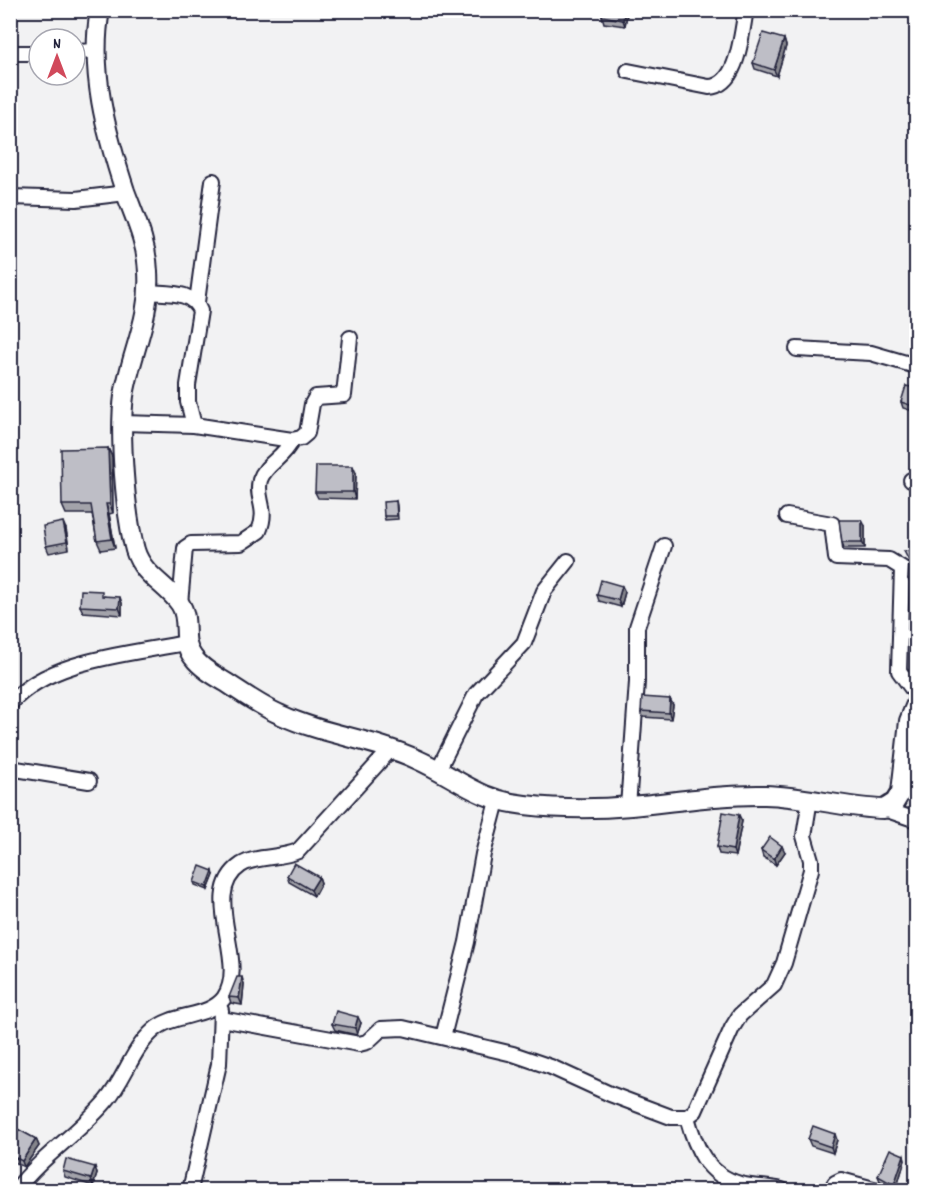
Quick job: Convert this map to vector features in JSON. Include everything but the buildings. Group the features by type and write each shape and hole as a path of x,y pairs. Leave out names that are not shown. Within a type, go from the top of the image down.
{"street":[{"path":"100,10 97,51 104,113 126,193 146,252 148,292 141,338 124,396 122,423 124,465 136,553 147,573 180,604"},
{"path":"628,71 709,87 719,86 727,80 732,70 746,10"},
{"path":"87,51 97,51"},
{"path":"10,53 27,52"},
{"path":"196,302 213,181"},
{"path":"10,197 76,199 126,193"},
{"path":"148,292 188,296 196,302 200,311 188,402 194,425"},
{"path":"122,423 194,425 292,440 301,438 307,433 312,404 316,397 344,395 350,338"},
{"path":"796,349 871,353 916,366"},
{"path":"292,440 286,452 262,476 259,486 264,510 259,531 241,543 191,544 185,548 180,604 185,618 185,643 194,658 210,672 282,716 391,749 438,770 461,785 497,801 526,805 628,807 718,797 765,795 884,809 916,820"},
{"path":"787,516 832,524 836,558 889,560 902,568 898,671 916,694"},
{"path":"628,807 637,682 637,627 664,546"},
{"path":"438,770 476,694 525,643 544,591 568,561"},
{"path":"10,704 30,686 56,672 185,643"},
{"path":"884,809 895,802 901,792 909,721 916,704"},
{"path":"190,1191 219,1064 221,1001 228,990 230,979 223,892 226,880 243,864 253,860 284,858 298,851 391,749"},
{"path":"10,768 89,781"},
{"path":"221,1018 359,1044 367,1042 381,1029 391,1026 443,1037 522,1058 671,1117 687,1117 695,1111 740,1015 768,992 784,963 811,870 811,860 804,836 810,799"},
{"path":"443,1037 467,942 483,854 497,801"},
{"path":"16,1191 40,1163 104,1104 135,1054 154,1029 165,1022 221,1001"},
{"path":"687,1117 696,1149 704,1160 727,1179 739,1184 782,1191"},
{"path":"831,1191 835,1183 841,1180 877,1191"}]}
